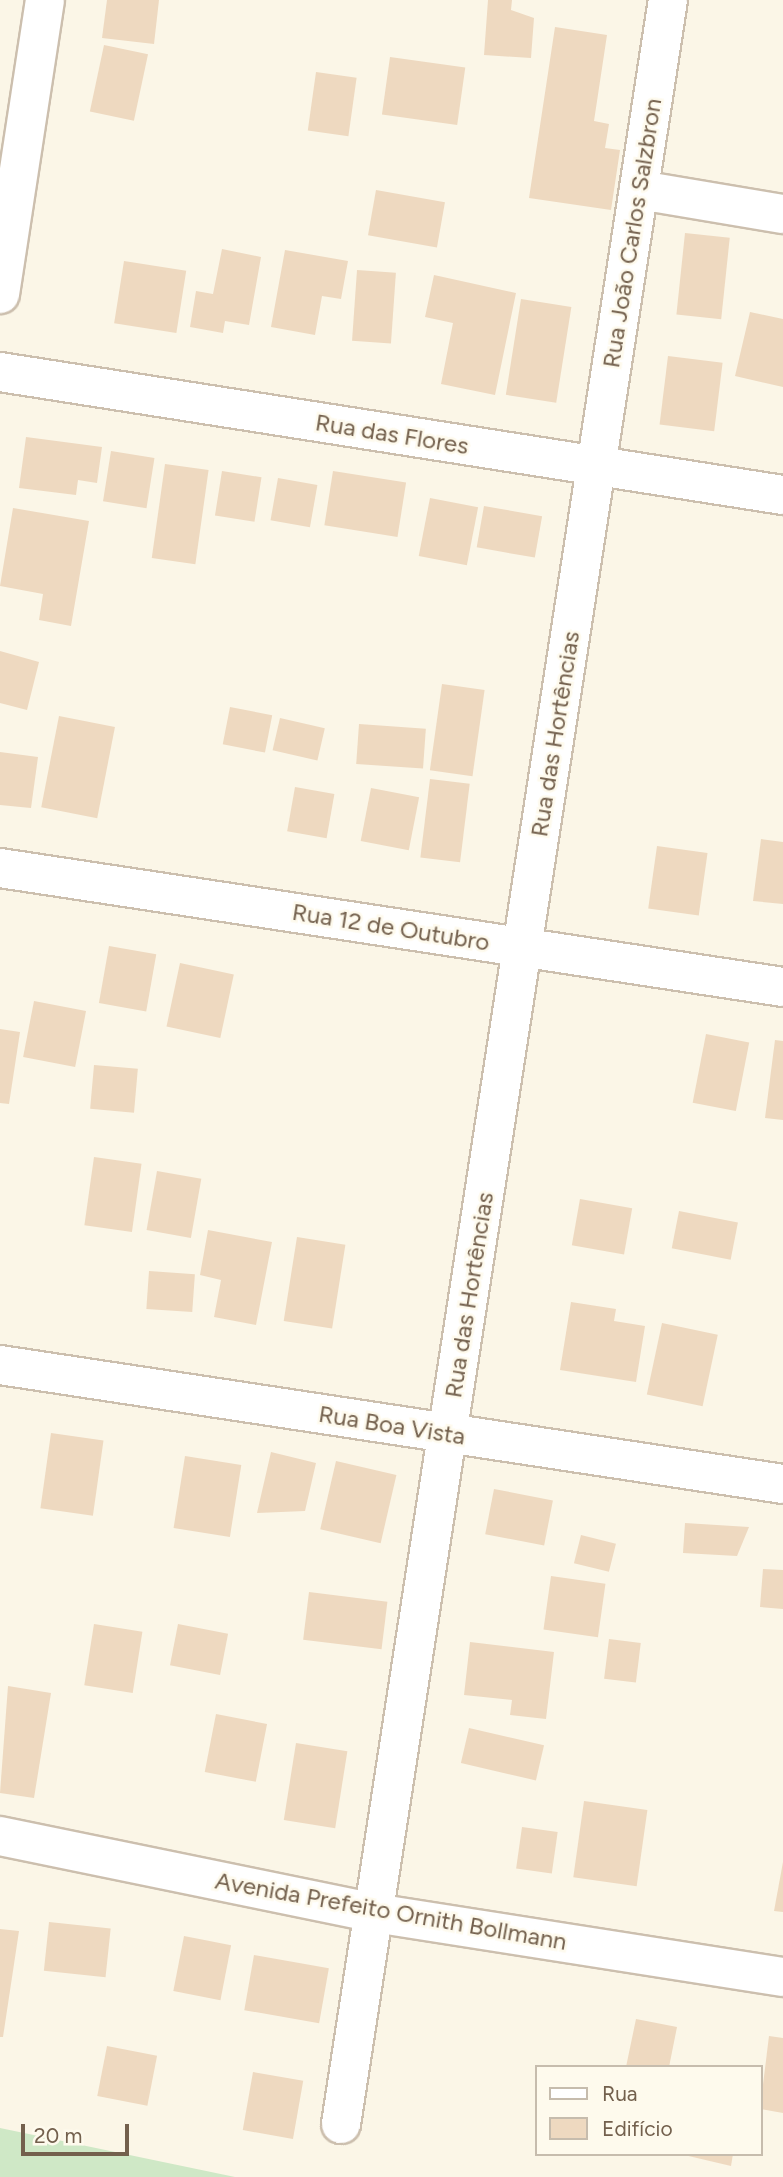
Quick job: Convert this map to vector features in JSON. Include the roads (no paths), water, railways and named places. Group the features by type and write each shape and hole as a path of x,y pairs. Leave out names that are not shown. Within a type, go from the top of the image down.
{"street":[{"path":"0,294 44,0"},
{"name":"Rua João Carlos Salzbron","path":"596,466 668,0"},
{"path":"639,190 783,214"},
{"name":"Rua das Flores","path":"0,372 783,495"},
{"name":"Rua das Hortências","path":"341,2124 596,466"},
{"name":"Rua 12 de Outubro","path":"0,868 783,986"},
{"name":"Rua Boa Vista","path":"0,1365 783,1484"},
{"name":"Avenida Prefeito Ornith Bollmann","path":"0,1836 374,1913 783,1977"}]}
